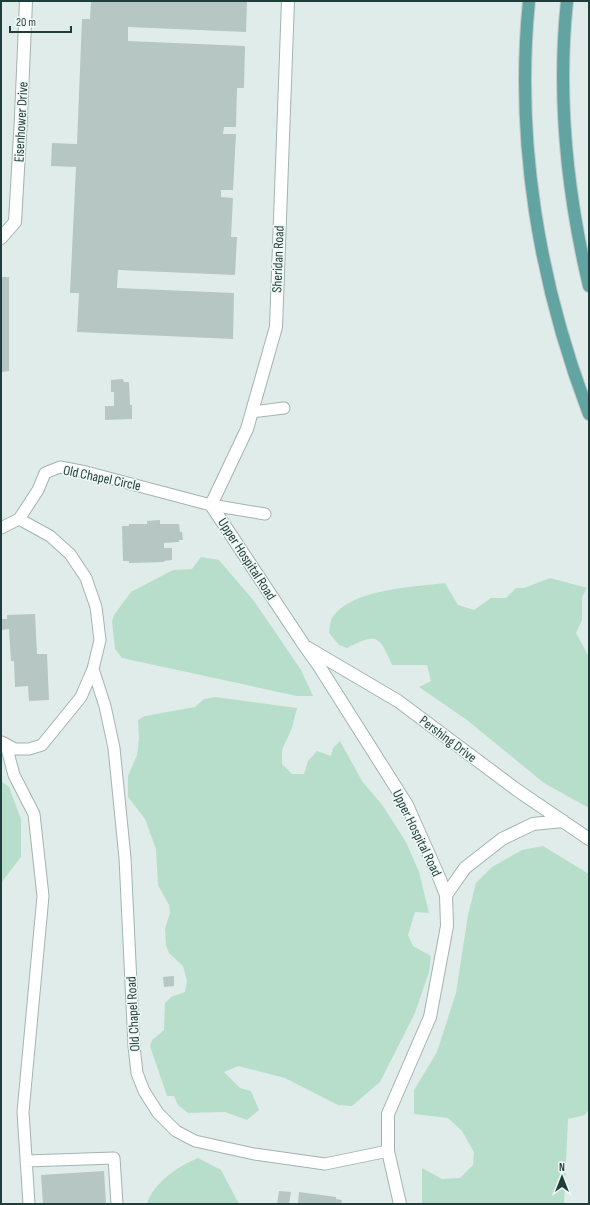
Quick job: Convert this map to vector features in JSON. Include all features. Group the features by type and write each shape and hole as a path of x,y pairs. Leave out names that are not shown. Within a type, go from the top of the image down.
{"main road":[{"path":"529,1 526,39 525,90 526,126 533,202 555,311 576,380 589,414"},
{"path":"567,1 564,82 565,126 572,198 589,286"}],"street":[{"name":"Eisenhower Drive","path":"2,238 15,222 22,117 26,1"},
{"name":"Sheridan Road","path":"211,504 247,428 276,327 288,1"},
{"name":"Upper Hospital Road","path":"211,504 304,645 320,666 407,805 440,877 446,895 447,926 430,1017 388,1114 388,1150 400,1204"},
{"name":"Pershing Drive","path":"304,645 398,701 517,790 589,839"},
{"path":"446,895 465,868 502,840 533,824 563,821"}],"lane":[{"path":"252,412 284,408"},
{"name":"Old Chapel Circle","path":"19,519 38,490 46,473 60,467 102,476 211,504 265,514"},
{"path":"1,528 19,519 50,536 70,554 86,578 96,607 100,640 93,669 80,697 42,745 29,749 15,749 3,743"},
{"name":"Old Chapel Road","path":"93,669 105,706 114,748 125,858 134,1046 137,1073 144,1091 158,1113 176,1131 195,1141 254,1154 325,1164 388,1150"},
{"path":"3,743 14,775 34,814 43,896 23,1112 29,1204"},
{"path":"26,1161 114,1158 117,1204"}],"green space":[{"path":"201,557 219,560 254,601 301,670 313,696 297,696 122,658 115,649 112,621 114,615 131,592 173,570 192,569"},
{"path":"550,578 587,588 582,597 582,620 576,633 589,657 589,808 544,783 467,720 419,687 431,681 427,665 392,665 380,642 371,639 365,640 347,648 339,645 329,633 331,621 334,615 343,606 370,595 385,591 445,583 458,605 474,610 491,598 506,598 516,588 524,588"},
{"path":"215,697 297,708 292,728 282,750 282,764 292,774 304,774 308,761 317,751 331,756 333,748 340,741 362,781 383,806 406,842 419,872 429,913 415,912 408,935 413,946 431,956 429,972 415,1013 380,1082 352,1106 338,1105 285,1078 238,1066 224,1072 240,1088 251,1091 259,1110 247,1120 225,1112 188,1113 178,1105 174,1096 167,1096 150,1046 152,1040 164,1030 165,1003 171,997 185,992 187,981 183,966 169,953 166,945 165,929 170,913 169,905 158,885 156,849 145,819 128,797 128,776 137,755 139,739 138,720 145,716 195,707 204,699"},
{"path":"1,781 9,787 21,819 21,857 1,883"},
{"path":"543,846 589,874 589,1109 585,1115 568,1119 564,1204 422,1204 422,1168 442,1179 460,1178 473,1165 474,1152 462,1131 448,1118 414,1114 414,1090 437,1052 456,993 468,915 476,883 492,867 522,850"},
{"path":"198,1158 221,1170 239,1204 147,1204 150,1196 161,1182 183,1165"}],"building":[{"path":"91,1 247,1 246,32 128,27 128,41 245,46 244,88 237,88 236,127 224,127 223,134 236,134 233,190 221,190 221,197 233,198 231,237 237,237 235,275 118,270 117,288 234,293 233,339 77,332 79,293 70,293 76,167 51,166 52,143 77,144 82,19 90,19"},
{"path":"1,277 9,277 9,371 1,372"},
{"path":"123,379 124,382 129,382 132,419 105,420 105,406 114,406 114,392 111,392 111,380"},
{"path":"160,520 160,524 179,524 180,532 182,532 183,540 179,540 179,542 164,543 164,548 172,548 172,560 164,562 129,563 129,561 123,561 122,526 129,526 129,524 147,524 147,521"},
{"path":"35,614 37,654 47,654 49,700 29,701 28,686 15,687 14,661 11,661 9,629 1,629 1,619 7,619 7,615"},
{"path":"174,976 174,986 164,987 163,977"},
{"path":"104,1171 106,1204 43,1204 41,1175"},
{"path":"279,1191 291,1192 289,1204 277,1204"},
{"path":"299,1192 336,1197 336,1199 342,1200 341,1204 298,1204"}]}
